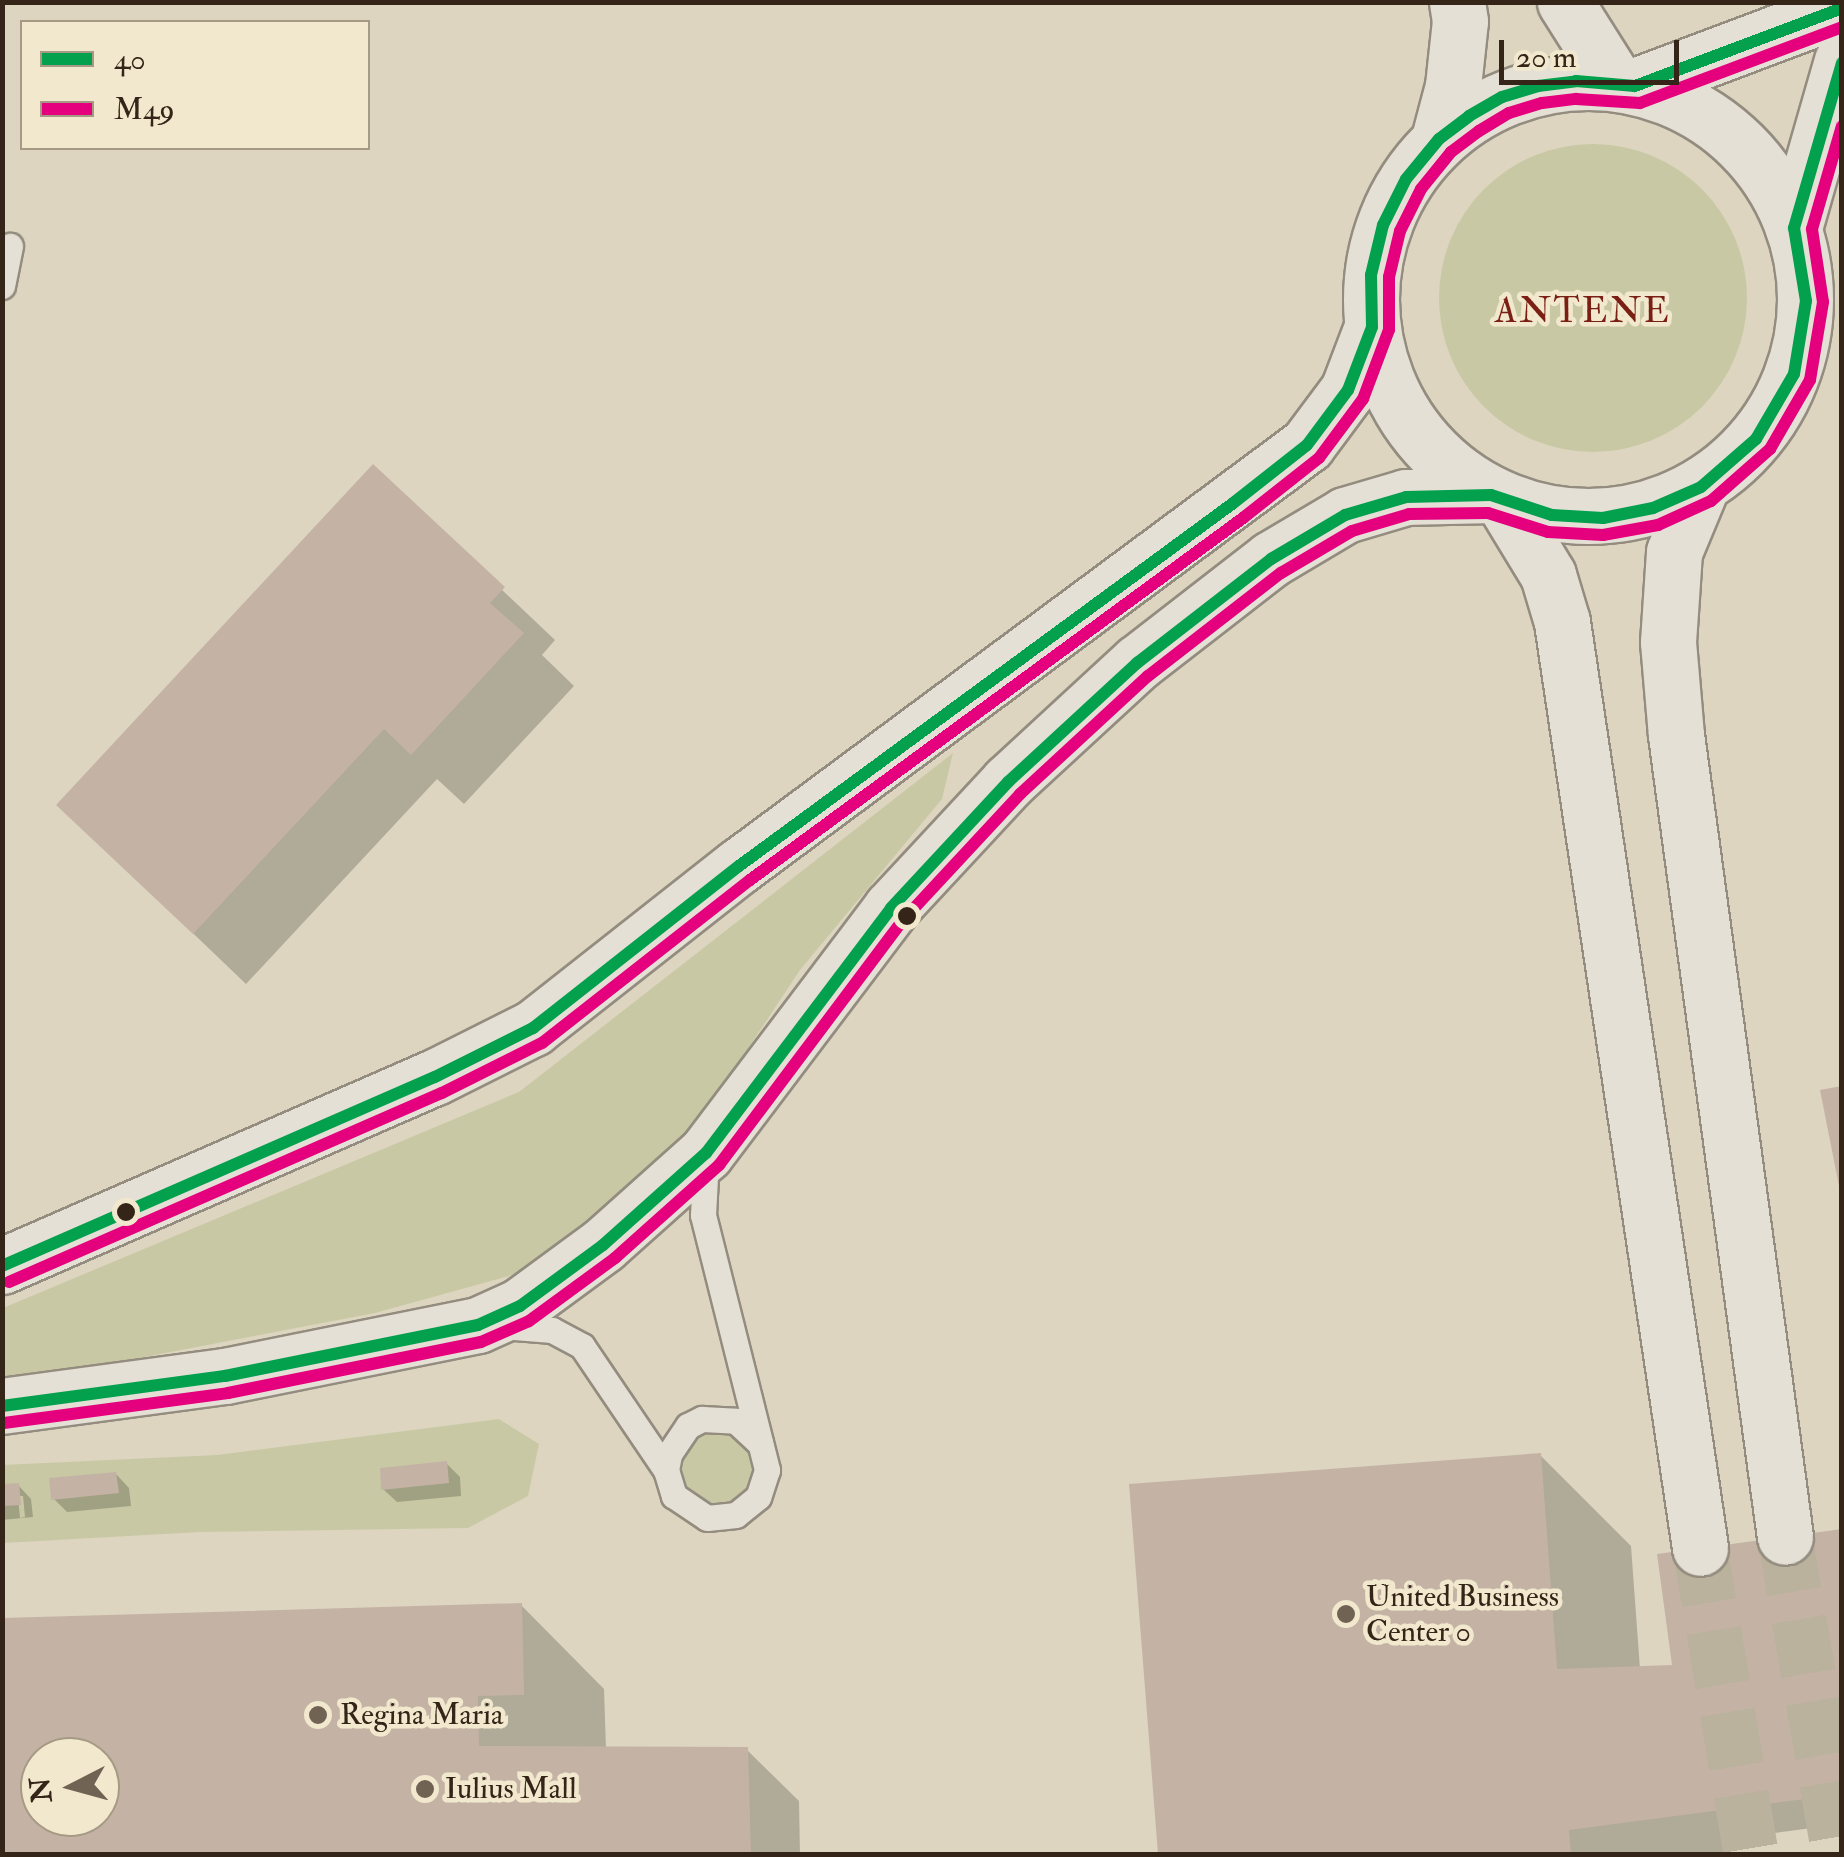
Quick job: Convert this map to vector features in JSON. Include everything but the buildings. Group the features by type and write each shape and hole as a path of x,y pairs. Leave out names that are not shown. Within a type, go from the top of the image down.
{"main road":[{"path":"1439,140 1452,86 1460,21 1457,2"},
{"path":"1565,2 1625,84"},
{"path":"1625,84 1842,8"},
{"path":"1794,228 1842,61"},
{"path":"1576,80 1625,84 1688,104 1733,136 1770,178 1794,228 1806,302 1794,374 1756,439 1700,487 1653,508 1603,518 1552,515 1497,498 1447,466 1410,426 1385,378 1372,326 1372,275 1383,225 1406,179 1439,140 1502,98 1576,80"},
{"path":"2,1266 435,1077 533,1028 739,866 1306,445 1348,390 1372,326"},
{"path":"1700,487 1674,552 1668,642 1676,735 1785,1537"},
{"path":"2,1406 224,1376 478,1325 520,1306 563,1277 706,1153 891,908 1008,782 1137,663 1271,559 1345,515 1406,497 1497,498"},
{"path":"1497,498 1548,575 1562,622 1700,1548"}],"lane":[{"path":"2,286 10,246"},
{"path":"478,1325 552,1330 582,1346 666,1470 674,1496 694,1513 721,1519 748,1508 765,1484 767,1460 725,1315 703,1215 706,1153"},
{"path":"666,1470 676,1438 702,1419 736,1420 760,1443"}],"green space":[{"path":"1593,144 1623,147 1652,156 1702,189 1735,239 1744,268 1744,328 1735,357 1702,407 1652,440 1623,449 1593,452 1563,449 1534,440 1484,407 1451,357 1442,328 1439,298 1442,268 1451,239 1484,189 1534,156 1563,147"},
{"path":"953,753 942,799 800,970 694,1130 559,1255 509,1276 375,1313 3,1384 3,1308 519,1092"},
{"path":"499,1419 539,1444 528,1496 468,1528 200,1532 3,1543 2,1465 217,1455"},
{"path":"717,1425 750,1440 757,1487 717,1512 677,1487 677,1450 684,1440"}],"tunnel":[{"path":"1785,1537 1839,1854"},
{"path":"1700,1548 1751,1854"}],"transit line":[{"name":"40","path":"2,1266 435,1077 533,1028 739,866 1232,504 1307,445 1348,390 1372,327 1371,275 1383,225 1406,179 1439,139 1469,116 1502,97 1538,86 1576,81 1635,86 1842,8"},
{"name":"M49","path":"9,1282 442,1093 542,1043 750,880 1243,518 1319,458 1363,399 1389,330 1389,277 1400,231 1421,189 1451,152 1479,131 1509,113 1542,103 1576,99 1640,103 1842,27"},
{"name":"40","path":"2,1406 225,1376 478,1325 520,1306 603,1245 706,1153 891,908 1008,782 1137,663 1271,559 1345,515 1406,497 1491,495 1552,515 1603,518 1653,508 1701,487 1756,439 1794,374 1806,301 1794,228 1842,63"},
{"name":"M49","path":"4,1423 228,1393 481,1342 529,1321 615,1258 719,1165 904,919 1020,794 1148,676 1281,573 1352,531 1409,514 1488,513 1548,532 1603,535 1658,525 1711,501 1770,449 1810,380 1823,302 1812,229 1842,126"}],"place":[{"name":"United Business Center 0","path":"1346,1614"},
{"name":"Regina Maria","path":"318,1715"},
{"name":"Iulius Mall","path":"425,1789"}],"district":[{"name":"ANTENE","path":"1583,311"}]}
